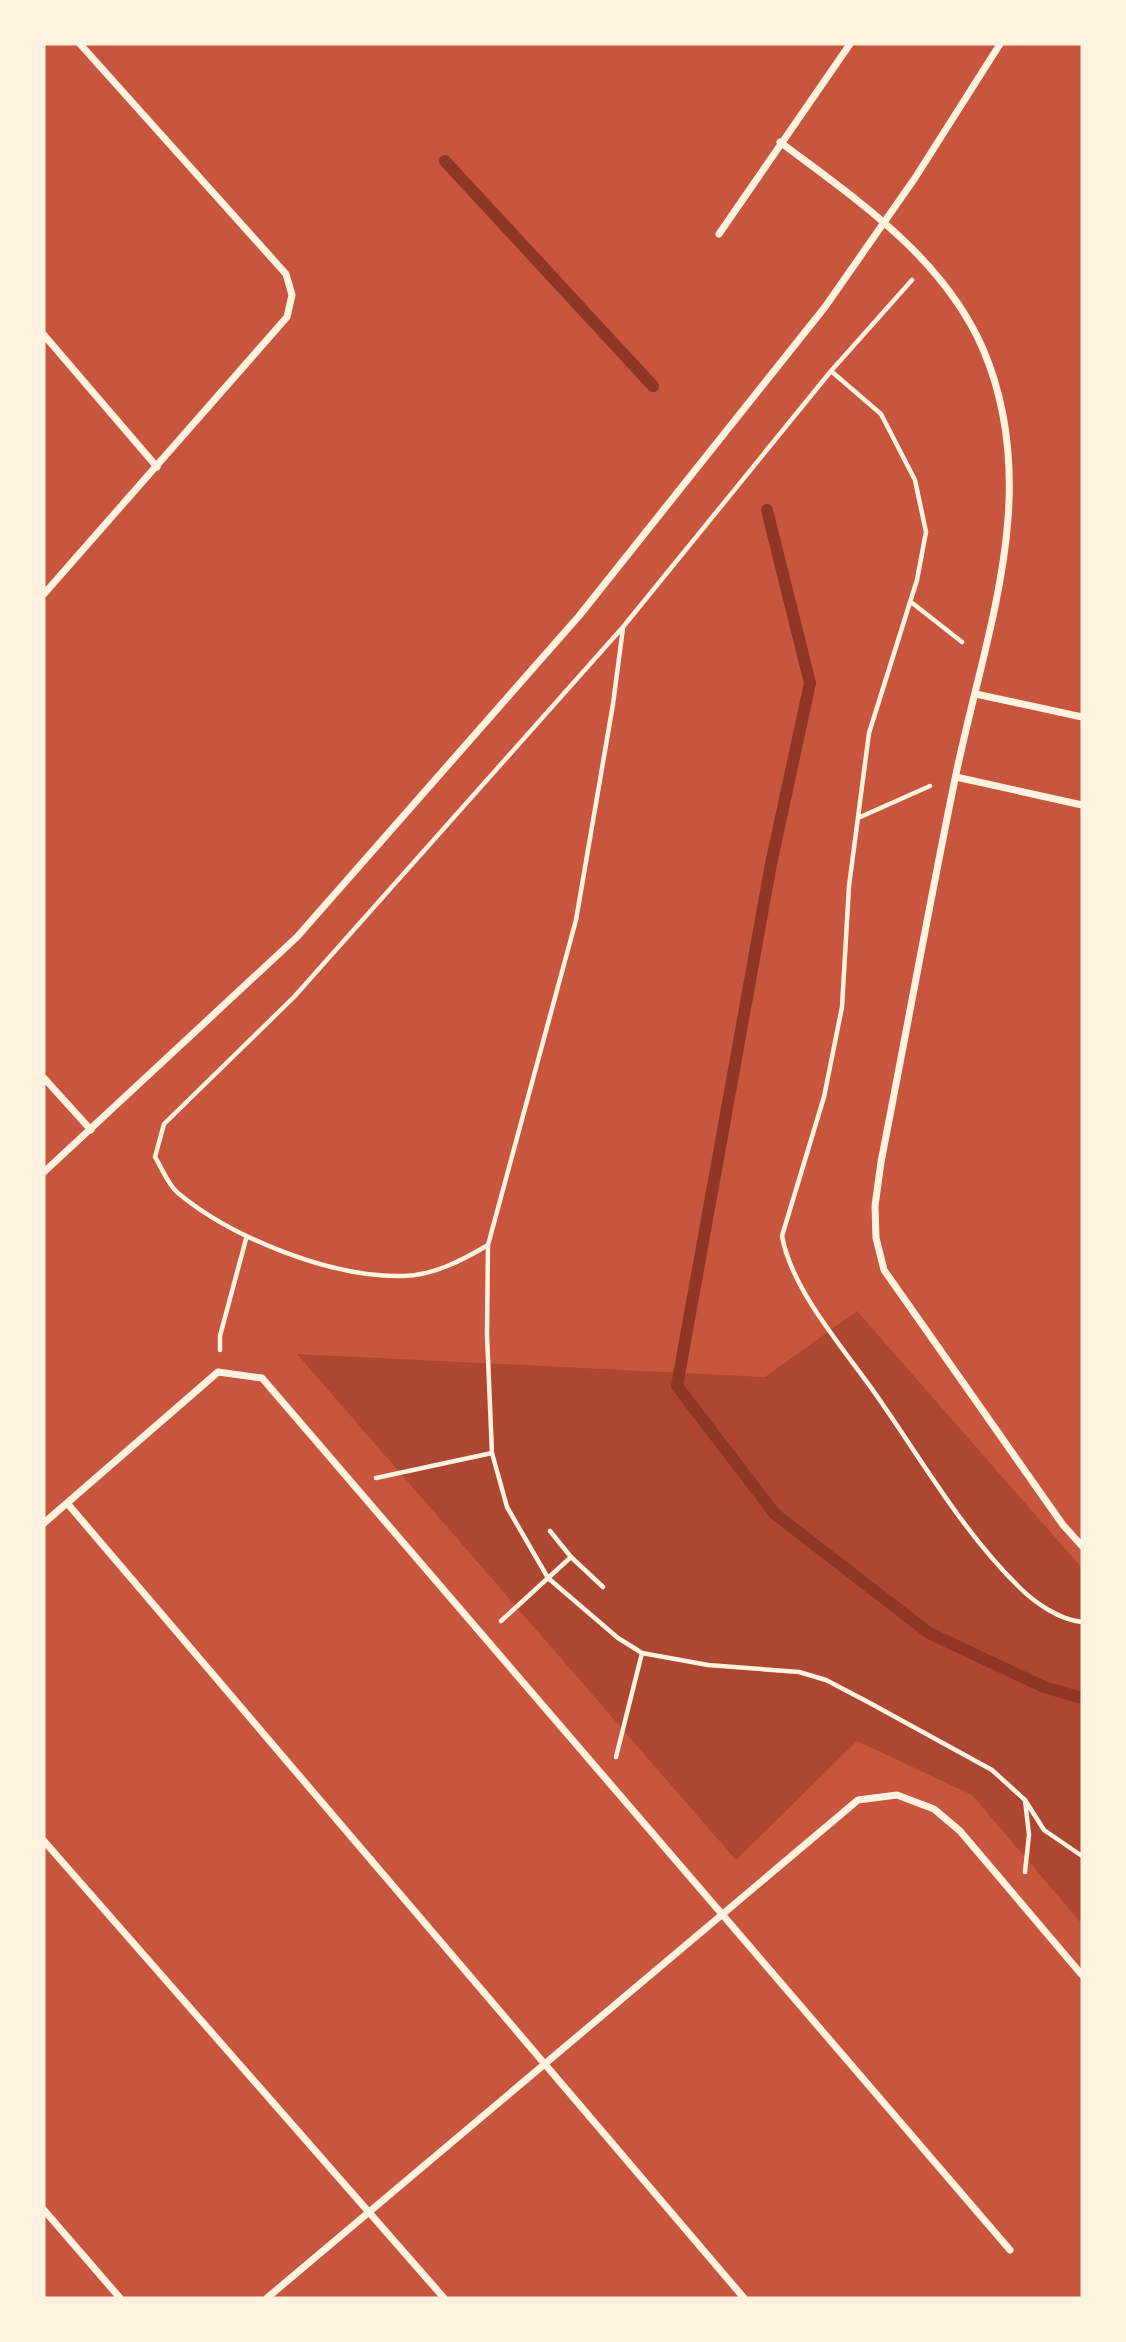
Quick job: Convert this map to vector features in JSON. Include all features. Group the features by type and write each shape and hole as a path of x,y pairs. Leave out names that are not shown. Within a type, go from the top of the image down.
{"street":[{"path":"44,594 287,317 292,295 286,274 80,44"},
{"path":"719,234 850,44"},
{"path":"44,1172 297,937 579,616 825,307 915,178 1000,44"},
{"path":"780,142 884,220 927,264 957,302 982,347 1000,396 1011,454 1011,510 984,656 956,777 875,1206 876,1238 884,1270 911,1313 1063,1525 1082,1546"},
{"path":"44,334 157,467"},
{"path":"976,694 1082,718"},
{"path":"956,777 1082,805"},
{"path":"44,1078 91,1130"},
{"path":"44,1523 218,1372 262,1378 1010,2250"},
{"path":"67,1503 744,2298"},
{"path":"267,2298 858,1800 897,1795 934,1809 960,1831 1082,1975"},
{"path":"44,1841 444,2298"},
{"path":"44,2210 120,2298"}],"path":[{"path":"488,1245 460,1263 406,1276 357,1273 246,1239 175,1191 155,1157 164,1124 294,997 624,627 831,371 927,264"},
{"path":"831,371 881,414 915,480 926,532 911,602 869,733 849,886 842,1007 824,1097 782,1236 785,1257 835,1340 877,1396 960,1518 1020,1588 1065,1620 1082,1622"},
{"path":"911,602 984,656"},
{"path":"624,627 614,704 576,920 488,1245 487,1335 492,1453 507,1507 548,1578 618,1637 642,1653 697,1664 799,1672 826,1680 992,1770 1025,1800 1044,1830 1082,1856"},
{"path":"857,818 956,777"},
{"path":"218,1372 220,1336 246,1239"},
{"path":"352,1483 492,1453"},
{"path":"550,1531 571,1557 603,1587"},
{"path":"484,1636 571,1557"},
{"path":"610,1784 642,1653"},
{"path":"1023,1905 1029,1835 1025,1800"}],"shaded area":[{"path":"857,1311 1082,1568 1082,1924 972,1795 857,1741 736,1860 297,1354 765,1377"}],"waterway":[{"path":"445,161 653,386"},
{"path":"767,510 810,683 771,864 677,1386 775,1514 929,1633 1044,1687 1082,1698"}]}
